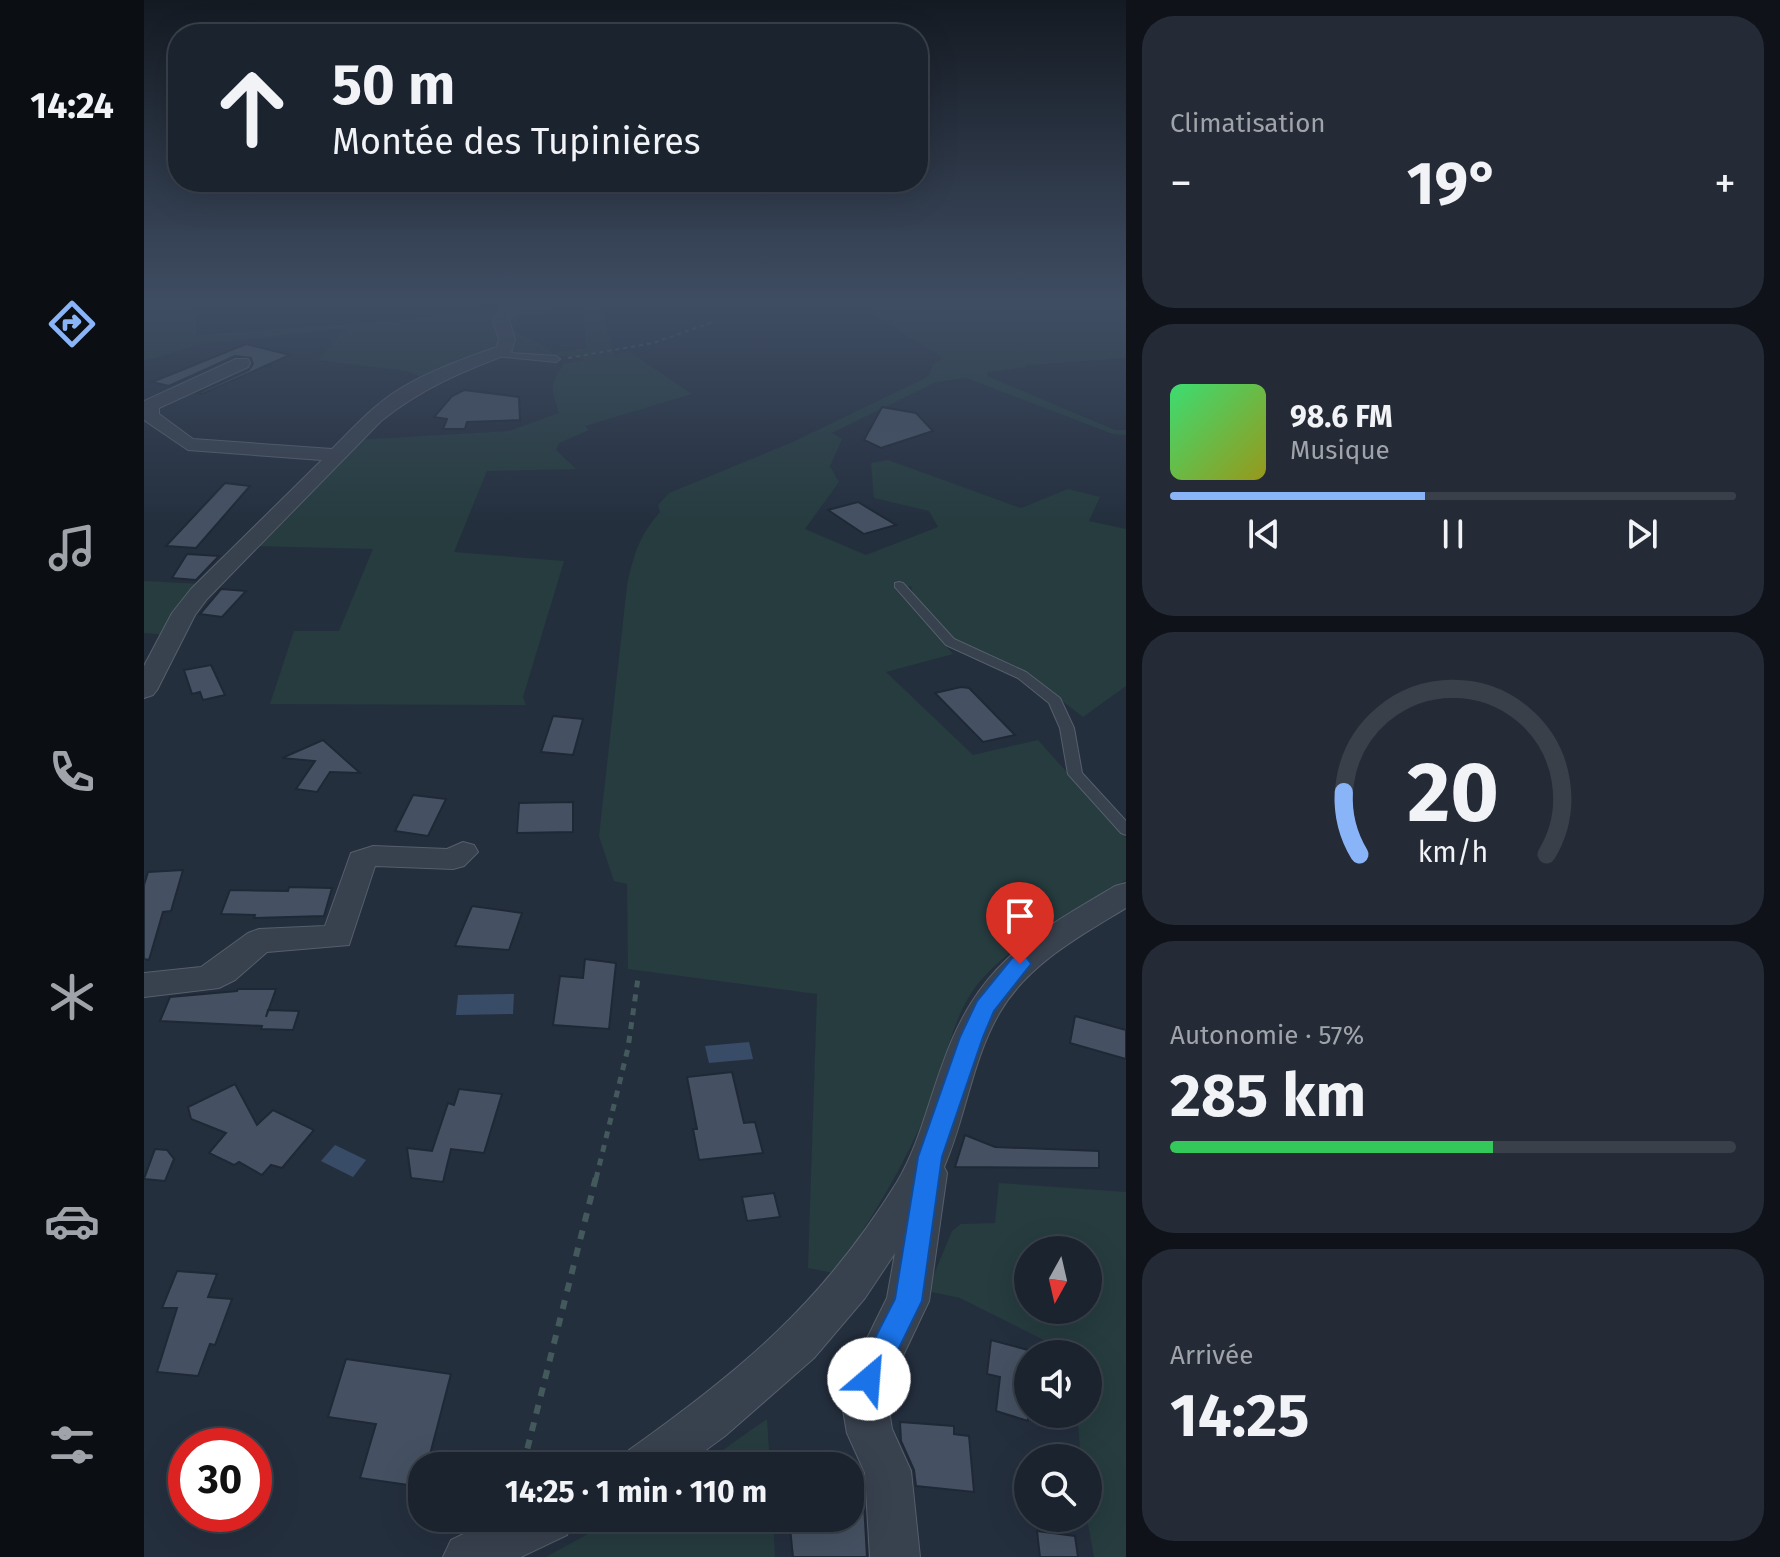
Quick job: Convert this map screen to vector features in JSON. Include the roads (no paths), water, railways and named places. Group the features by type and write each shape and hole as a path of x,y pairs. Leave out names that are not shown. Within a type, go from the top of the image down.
{"street":[{"path":"212,377 150,405 150,416 188,444 336,455"},
{"path":"144,690 184,613 199,594 375,417 405,393 439,377"},
{"path":"144,985 207,979 223,971 259,941 338,937 362,860 373,856 453,859 463,852"},
{"path":"895,1557 888,1471 870,1433 866,1410 869,1379 908,1301 930,1157 972,1037 985,1007 999,986 1038,948 1126,894"},
{"path":"664,1452 745,1391 823,1317 871,1256 930,1157"},
{"path":"468,1557 521,1532"}],"lane":[{"path":"899,585 950,642 1022,675 1055,701 1067,728 1075,774 1126,830"}],"water":[{"path":"514,994 513,1014 456,1015 458,995"},
{"path":"749,1042 753,1059 709,1063 705,1046"},
{"path":"335,1145 366,1160 353,1177 321,1161"}]}
